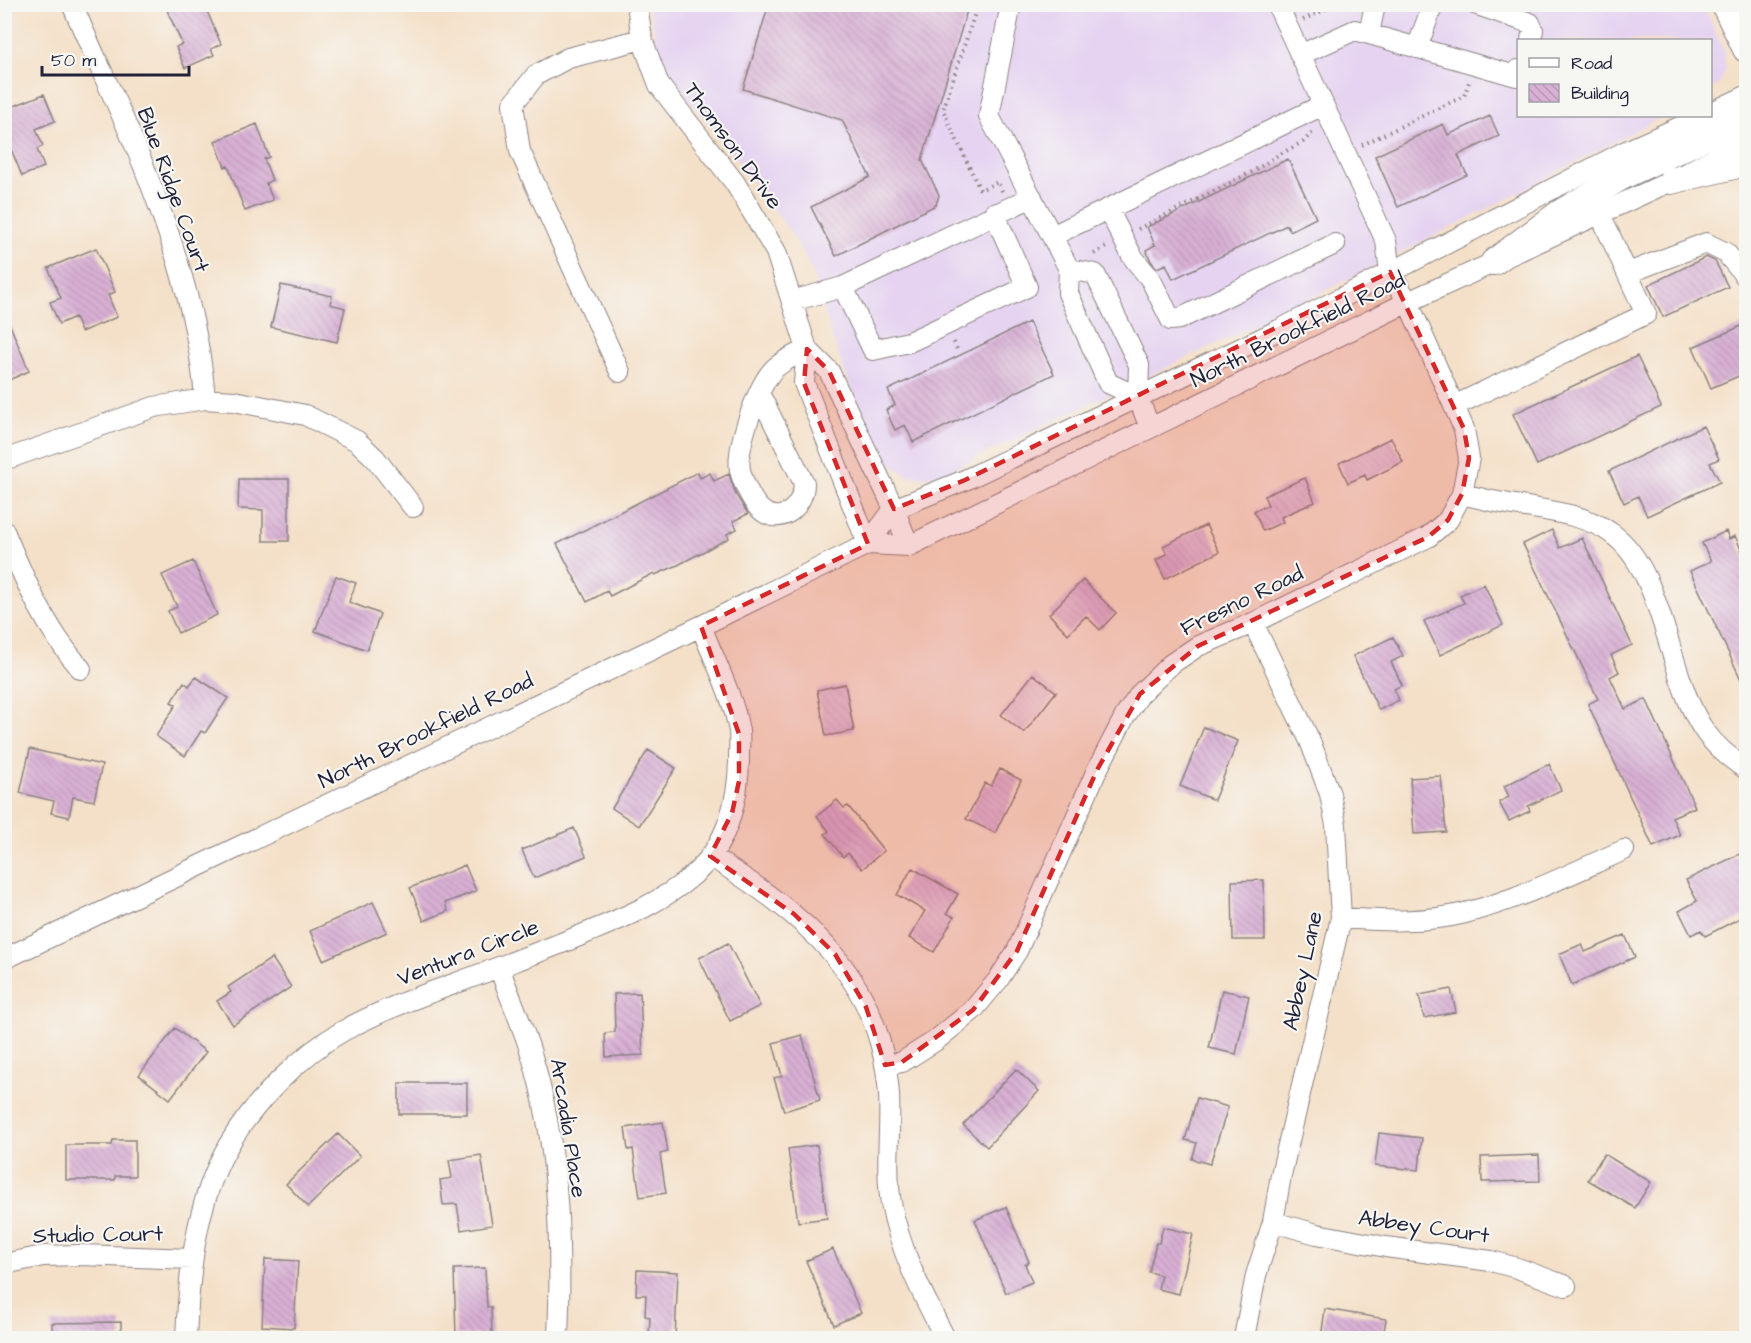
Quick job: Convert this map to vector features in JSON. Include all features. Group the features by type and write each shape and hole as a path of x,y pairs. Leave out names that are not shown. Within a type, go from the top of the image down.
{"main road":[{"path":"1724,4 1746,49"},
{"path":"1494,262 1560,213 1623,176 1746,117"},
{"path":"1671,181 1746,163"}],"street":[{"name":"Blue Ridge Court","path":"72,4 144,166 166,229 202,360 205,399"},
{"name":"Thomson Drive","path":"637,4 642,39 659,85 735,183 776,252 807,349 804,383 868,544"},
{"path":"1011,4 989,116 1069,269 1068,293 1108,382 1138,397"},
{"path":"1277,4 1386,241 1390,272"},
{"path":"1369,34 1375,4"},
{"path":"1417,48 1433,4"},
{"path":"1475,4 1525,20 1533,30 1531,39"},
{"path":"1300,55 1355,30 1516,76 1517,73"},
{"path":"620,372 520,152 513,104 536,75 568,58 642,39"},
{"path":"1712,111 1746,96"},
{"path":"1052,236 1327,113"},
{"name":"North Brookfield Road","path":"4,959 868,544 894,509 965,480 1279,330 1626,151 1702,117"},
{"name":"North Brookfield Road","path":"868,544 909,546 1408,302 1671,181 1746,141"},
{"path":"792,301 843,287 994,213 1032,197"},
{"path":"1108,209 1132,256 1151,280 1171,320 1179,319 1335,244"},
{"path":"843,287 873,350 909,342 1027,287 994,213"},
{"path":"1454,406 1646,314 1600,214"},
{"path":"1628,273 1706,243 1726,253 1746,277"},
{"path":"1069,269 1095,274 1139,365 1138,397 1150,428"},
{"name":"Fresno Road","path":"885,1065 902,1062 935,1041 973,1010 998,980 1017,951 1034,916 1097,770 1125,716 1140,694 1171,664 1198,646 1253,623 1428,537 1448,520 1462,494 1469,458 1464,429 1408,302 1390,272"},
{"path":"759,393 804,483 804,494 800,503 791,512 779,515 768,514 758,507 740,470 742,438 759,393 775,368 807,349"},
{"name":"Thomson Drive","path":"807,349 829,371 909,546"},
{"path":"4,460 123,416 154,407 205,399 234,401 305,415 357,441 413,507"},
{"path":"1462,494 1573,516 1611,532 1626,546 1652,588 1680,677 1705,732 1723,753 1746,769"},
{"path":"4,531 34,600 63,649 81,669"},
{"name":"Abbey Lane","path":"1244,1338 1256,1275 1273,1222 1281,1175 1341,918 1337,835 1330,794 1310,741 1253,623"},
{"name":"Ventura Circle","path":"186,1338 192,1259 198,1227 215,1174 228,1146 264,1097 300,1062 341,1032 364,1020 412,999 562,943 644,907 692,876 710,856 723,835 732,813 739,781 739,734 732,705 701,626"},
{"path":"1341,918 1430,919 1464,914 1505,902 1624,850"},
{"path":"710,856 794,914 835,954 866,1007 878,1036 885,1065 889,1095 888,1179 894,1213 904,1251 914,1276 945,1338"},
{"name":"Arcadia Place","path":"499,967 531,1052 546,1112 552,1149 560,1257 558,1338"},
{"name":"Abbey Court","path":"1273,1222 1317,1234 1386,1247 1491,1261 1566,1286"},
{"name":"Studio Court","path":"4,1264 43,1256 80,1255 192,1259"}],"path":[{"path":"1303,20 1337,4"},
{"path":"1362,145 1464,96 1476,65"},
{"path":"1069,269 1122,238 1252,172 1303,142 1316,130 1327,113"}],"highlighted area":[{"path":"1390,272 1464,429 1469,458 1462,494 1448,520 1428,537 1198,646 1140,694 1097,770 1017,951 973,1010 902,1062 885,1065 866,1007 835,954 794,914 710,856 732,813 739,781 739,734 701,626 868,544 804,383 807,349 829,371 894,509 965,480"}],"shaded area":[{"path":"648,5 1703,5 1723,48 1726,69 1719,84 1712,89 1712,39 1517,39 1517,117 1661,117 1499,203 1291,308 944,473 926,477 907,475 891,464 880,451 857,405 833,340 811,268 796,240 727,145 688,99 658,48"}],"building":[{"path":"180,4 204,4 221,44 211,49 214,55 185,68 176,47 182,44 167,10"},
{"path":"769,4 969,4 922,160 939,195 936,205 836,256 811,207 870,177 842,120 743,89"},
{"path":"44,94 55,121 36,129 43,146 37,149 44,167 22,176 9,144 4,146 4,110"},
{"path":"1490,116 1499,136 1458,155 1467,175 1398,207 1375,156 1443,124 1448,135"},
{"path":"257,124 269,157 264,159 272,180 266,183 273,200 245,211 228,166 225,167 215,141"},
{"path":"1288,159 1316,218 1290,231 1287,225 1173,279 1166,264 1157,268 1151,261 1146,250 1155,245 1147,227"},
{"path":"96,248 115,292 108,295 117,317 81,332 75,317 59,324 50,302 61,298 48,268"},
{"path":"1706,257 1715,261 1728,287 1663,317 1648,285"},
{"path":"281,285 332,296 330,304 345,308 337,342 271,327"},
{"path":"5,313 29,371 9,380 4,370"},
{"path":"1029,322 1054,374 913,442 905,425 895,430 886,410 895,405 888,390"},
{"path":"1746,324 1746,373 1711,388 1693,347"},
{"path":"1637,356 1661,407 1537,465 1513,414"},
{"path":"1703,426 1719,459 1710,463 1720,482 1647,516 1638,496 1624,503 1609,471"},
{"path":"1391,438 1403,462 1367,480 1365,475 1348,483 1339,463"},
{"path":"698,472 700,478 710,473 714,481 729,474 736,495 748,514 733,521 737,529 727,534 729,538 678,565 655,575 654,573 610,596 607,591 587,602 557,544"},
{"path":"1305,478 1315,502 1281,517 1283,522 1263,531 1254,511 1268,505 1264,496"},
{"path":"239,479 289,479 289,541 263,541 263,510 238,509"},
{"path":"1206,525 1219,552 1165,579 1156,560 1167,554 1163,546"},
{"path":"1552,530 1560,548 1582,538 1632,645 1611,655 1619,672 1610,677 1625,709 1646,699 1695,807 1672,817 1680,835 1653,847 1588,704 1598,699 1523,544"},
{"path":"1726,531 1729,539 1735,536 1746,560 1746,690 1690,571 1711,561 1702,543"},
{"path":"193,561 217,615 178,633 168,611 177,607 162,575"},
{"path":"336,576 356,583 349,602 380,614 367,650 315,631"},
{"path":"1083,580 1116,613 1100,630 1086,616 1068,634 1049,614"},
{"path":"1484,584 1503,625 1440,655 1424,621 1464,603 1460,595"},
{"path":"1393,637 1403,656 1391,662 1402,685 1394,689 1399,700 1379,710 1353,656"},
{"path":"1033,674 1056,692 1024,733 1001,715"},
{"path":"196,677 228,698 205,733 201,731 185,756 156,736 176,705 171,702 184,682 189,686"},
{"path":"845,684 854,731 826,736 817,690"},
{"path":"1204,727 1238,741 1214,800 1180,786"},
{"path":"30,749 102,765 94,801 73,797 69,817 51,813 54,801 20,793"},
{"path":"648,750 676,768 639,826 612,808"},
{"path":"1549,764 1561,790 1528,806 1530,811 1509,821 1499,802 1509,797 1504,786"},
{"path":"1000,769 1021,780 995,833 966,819 985,783 991,786"},
{"path":"1441,776 1446,832 1414,834 1410,778"},
{"path":"837,800 844,808 848,806 884,851 862,869 848,853 843,857 825,834 829,831 817,816"},
{"path":"574,828 586,856 534,878 522,850"},
{"path":"1746,851 1746,915 1705,936 1701,930 1691,935 1679,911 1697,901 1686,880"},
{"path":"465,865 476,891 445,903 448,911 424,921 410,888"},
{"path":"912,868 958,894 947,913 954,917 934,952 909,938 925,911 897,895"},
{"path":"1264,880 1265,940 1233,940 1232,881"},
{"path":"373,902 387,932 323,960 310,931"},
{"path":"1625,935 1635,957 1572,985 1559,954 1582,944 1585,952"},
{"path":"728,943 760,1006 730,1021 699,958"},
{"path":"272,958 291,987 233,1025 217,1001 231,992 228,987"},
{"path":"1451,989 1456,1012 1424,1018 1419,995"},
{"path":"1222,990 1249,996 1236,1054 1209,1048"},
{"path":"640,993 643,1055 606,1057 605,1033 615,1032 614,994"},
{"path":"175,1028 206,1052 170,1099 139,1075"},
{"path":"802,1035 820,1100 784,1111 774,1078 782,1076 773,1043"},
{"path":"1016,1069 1039,1091 987,1147 963,1125"},
{"path":"399,1083 467,1083 467,1114 399,1114"},
{"path":"1197,1098 1228,1107 1210,1164 1192,1159 1197,1143 1185,1140"},
{"path":"663,1122 668,1152 660,1154 666,1193 640,1197 633,1149 628,1150 625,1128"},
{"path":"1379,1133 1422,1138 1419,1170 1375,1166"},
{"path":"338,1134 360,1156 308,1207 286,1184"},
{"path":"113,1140 135,1140 135,1176 115,1176 115,1180 66,1180 66,1145 112,1145"},
{"path":"817,1145 827,1218 798,1222 788,1149"},
{"path":"1604,1154 1651,1182 1635,1208 1588,1180"},
{"path":"481,1155 492,1225 461,1230 457,1204 443,1205 440,1180 452,1178 449,1160"},
{"path":"1539,1155 1540,1181 1482,1182 1481,1157"},
{"path":"1006,1207 1029,1262 1025,1264 1032,1282 1006,1293 975,1220"},
{"path":"1163,1227 1193,1234 1179,1294 1158,1289 1161,1275 1149,1272 1156,1243 1159,1243"},
{"path":"833,1249 861,1313 834,1325 806,1261"},
{"path":"265,1259 298,1261 294,1328 262,1326"},
{"path":"485,1268 487,1307 491,1307 492,1335 456,1336 454,1269"},
{"path":"637,1270 678,1272 675,1338 649,1337 650,1317 645,1316 646,1295 636,1295"},
{"path":"1325,1309 1386,1319 1383,1338 1321,1338"},
{"path":"121,1322 121,1338 52,1338 52,1323"}]}
